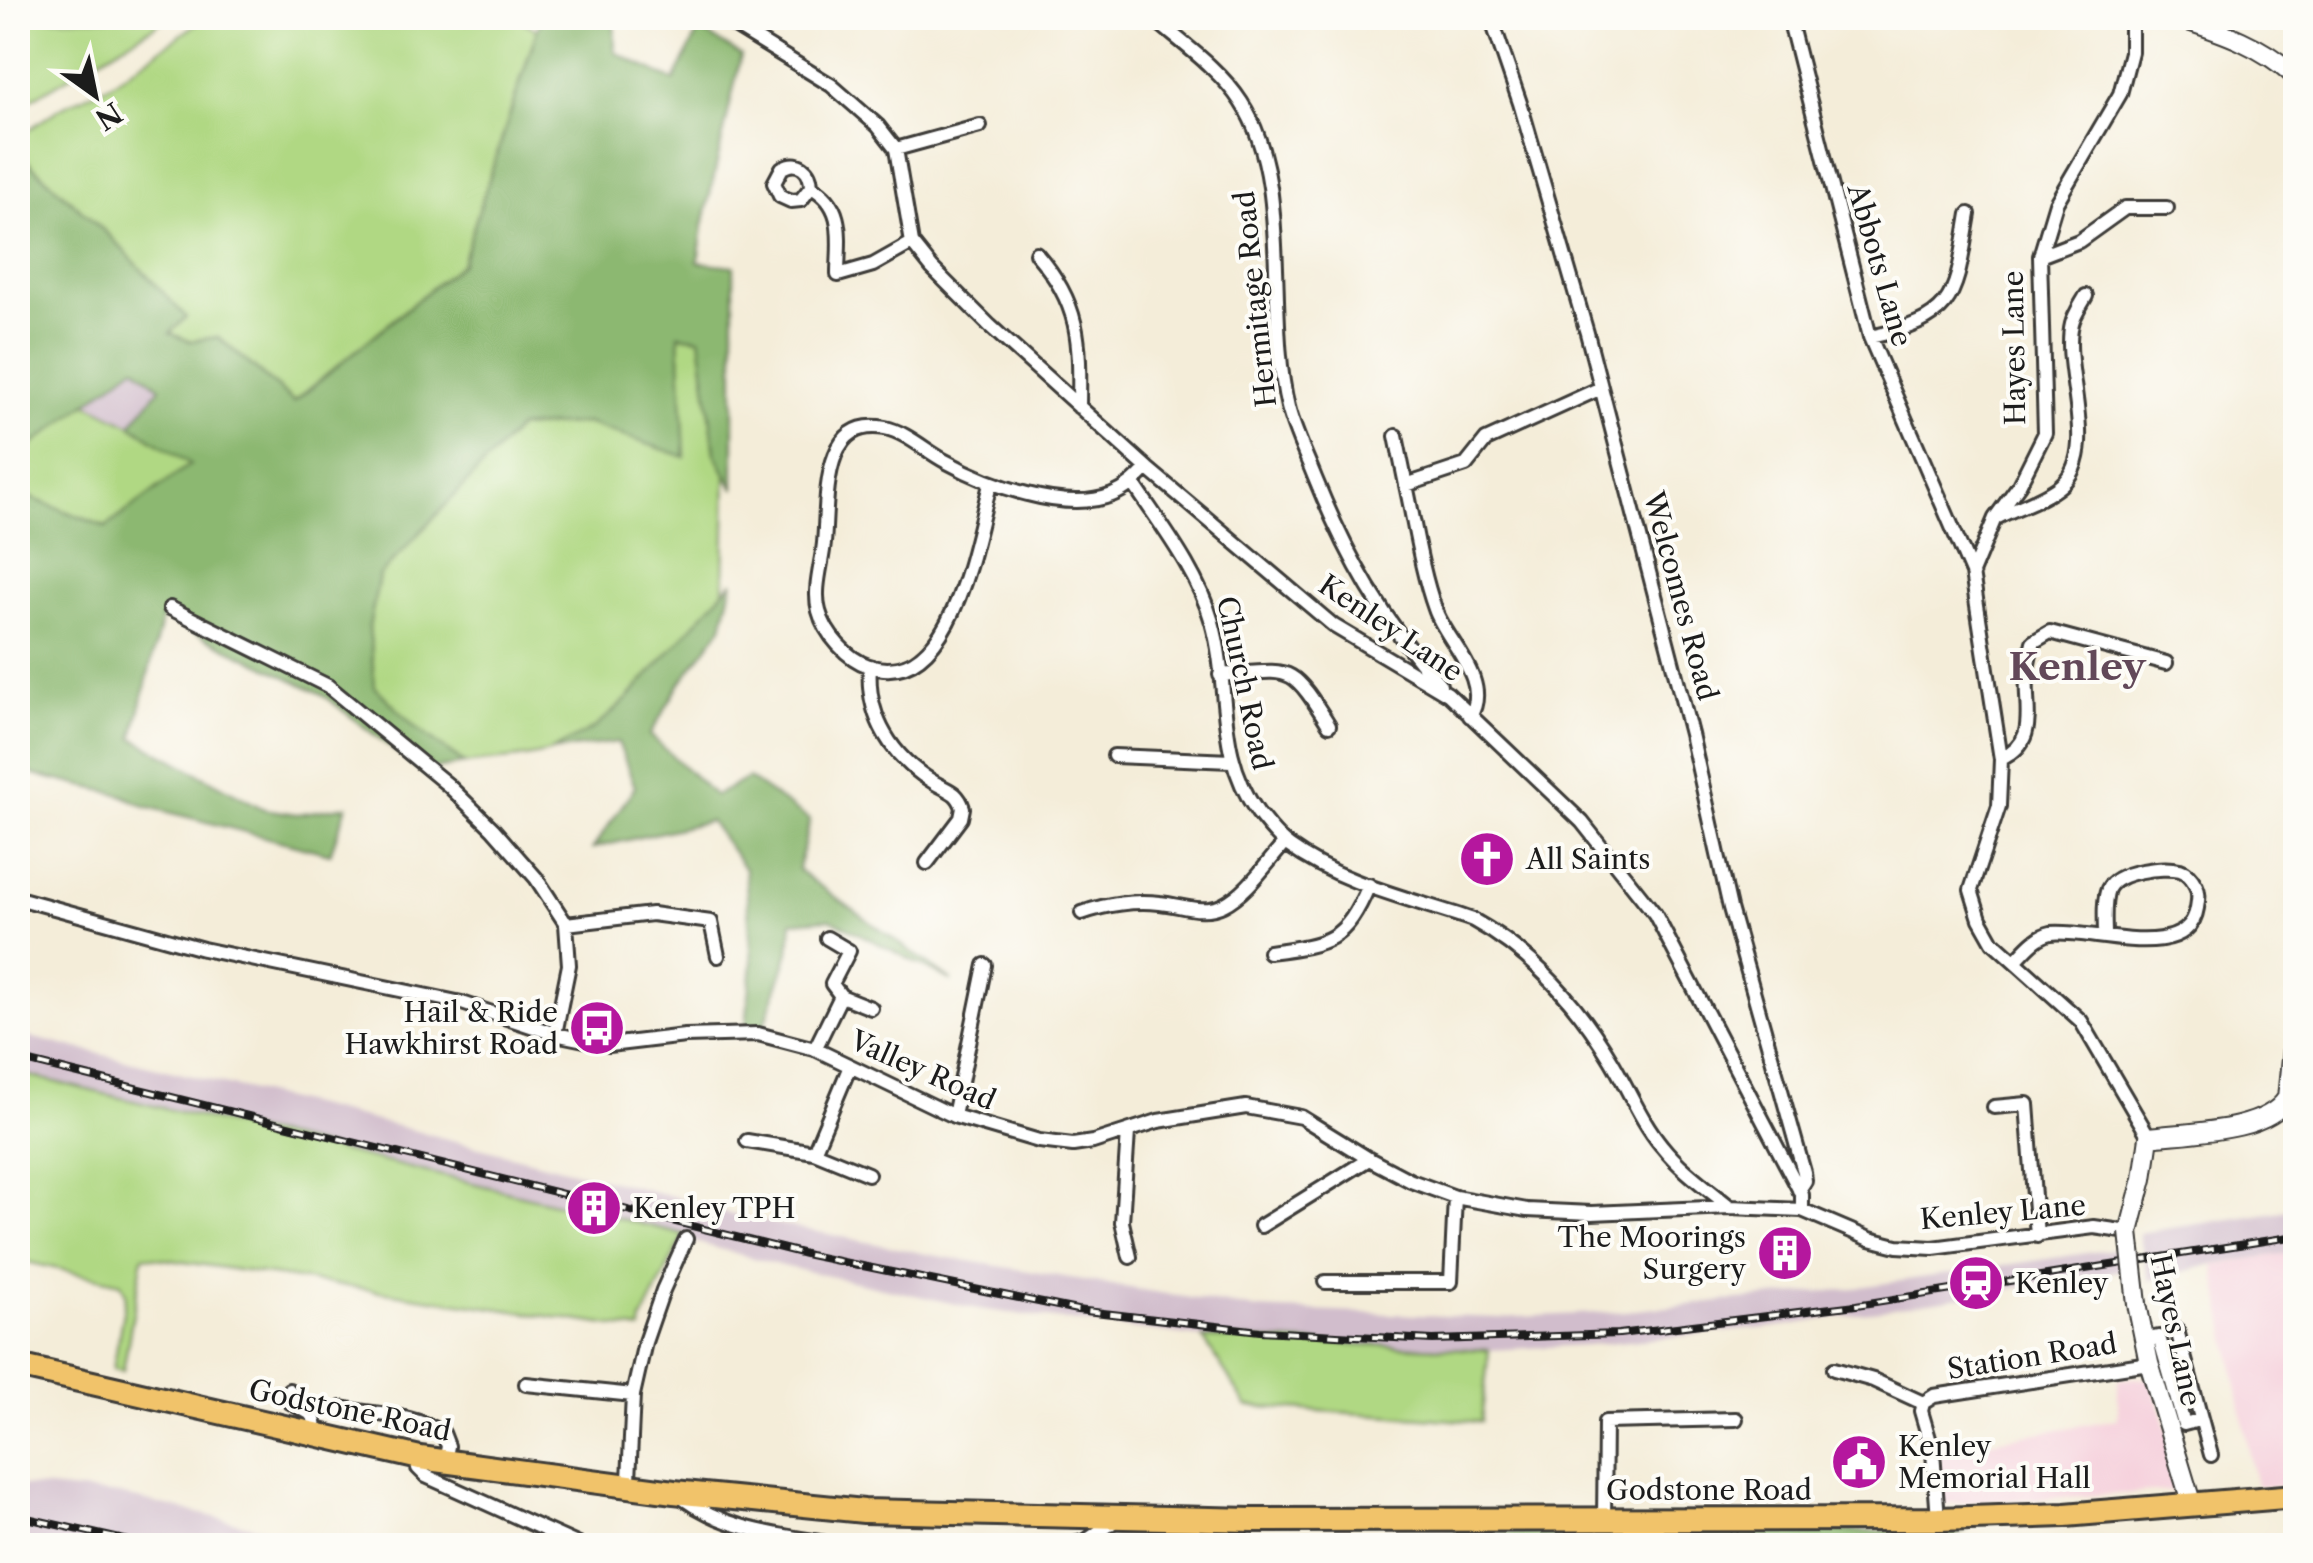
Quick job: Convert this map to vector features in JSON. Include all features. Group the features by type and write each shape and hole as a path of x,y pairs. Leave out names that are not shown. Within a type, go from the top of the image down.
{"highway":[{"name":"Godstone Road","path":"18,1366 420,1458 674,1492 864,1510 1121,1517 1938,1519 2065,1515 2296,1496"}],"street":[{"path":"722,18 831,85 878,126 896,149 912,242 873,265 838,275 839,222 833,206 811,187"},
{"name":"Hermitage Road","path":"1154,18 1222,79 1240,99 1254,124 1268,171 1288,408 1348,555 1405,646 1448,694"},
{"name":"Welcomes Road","path":"1491,18 1520,103 1601,388 1691,734 1730,908 1804,1172 1805,1182 1799,1190"},
{"name":"Abbots Lane","path":"1789,18 1870,337 1972,573"},
{"name":"Hayes Lane","path":"1972,573 1995,518 2019,485 2045,432 2040,256 2056,203 2120,94 2132,52 2131,18"},
{"path":"2179,18 2236,36 2296,77"},
{"path":"896,149 980,126"},
{"path":"2040,256 2079,241 2125,208 2167,208"},
{"path":"1870,337 1918,325 1946,302 1958,277 1969,214"},
{"name":"Kenley Lane","path":"912,242 932,268 990,326 1148,468 1334,626 1448,694 1582,822 1655,914 1799,1190 1802,1210 1854,1233 1897,1246 1932,1248 2094,1227 2129,1232"},
{"path":"1036,253 1060,280 1080,338 1079,406"},
{"path":"1995,518 2062,484 2074,466 2081,423 2070,371 2072,323 2086,296"},
{"path":"1406,485 1466,465 1486,440 1601,388"},
{"path":"990,485 956,609 920,658 889,669 870,666 842,648 818,610 826,489 838,448 858,430 895,431 990,485 1066,500 1101,499 1133,483 1148,468"},
{"path":"1396,436 1435,610 1462,652 1477,696 1470,716"},
{"name":"Church Road","path":"1133,483 1194,574 1212,623 1231,761 1246,796 1284,844 1318,866 1472,920 1496,933 1549,977 1609,1057 1659,1143 1730,1208"},
{"path":"1972,573 2002,758 1998,806 1971,890 1993,942 2080,1021 2149,1137 2266,1119 2289,1110 2296,1009"},
{"path":"170,608 328,686 477,812 536,878 566,924 569,966 555,1034"},
{"path":"2002,758 2017,751 2028,734 2026,671 2033,642 2050,632 2166,663"},
{"path":"870,666 868,688 886,739 909,765 954,792 964,808 928,863"},
{"path":"1220,676 1282,671 1300,680 1329,725"},
{"path":"1114,756 1231,761"},
{"path":"1082,913 1099,906 1132,902 1207,910 1220,907 1236,897 1284,844"},
{"path":"2015,961 2045,934 2104,935 2122,941 2177,937 2195,918 2199,891 2192,878 2180,870 2128,872 2108,889 2104,935"},
{"path":"1270,952 1312,946 1339,933 1356,917 1369,884"},
{"name":"Valley Road","path":"18,898 203,949 462,1003 555,1034 609,1045 685,1036 758,1034 815,1049 954,1116 1039,1141 1093,1142 1194,1114 1246,1108 1301,1117 1411,1181 1455,1197 1527,1210 1592,1213 1730,1208 1802,1210"},
{"path":"566,924 652,914 711,922 718,956"},
{"path":"827,938 849,951 832,984 841,996 870,1008"},
{"path":"954,1116 986,965"},
{"path":"815,1049 841,996"},
{"path":"814,1152 850,1066"},
{"path":"1994,1107 2027,1104 2037,1236"},
{"path":"1128,1132 1122,1222 1130,1257"},
{"name":"Hayes Lane","path":"2149,1137 2144,1180 2129,1232 2137,1304 2191,1502"},
{"path":"747,1141 814,1152 868,1174"},
{"path":"1261,1226 1369,1159"},
{"path":"1325,1282 1451,1282 1455,1197"},
{"path":"624,1486 629,1480 633,1395 649,1324 686,1239"},
{"path":"2177,1330 2211,1455"},
{"path":"2144,1340 2159,1337 2184,1424 2199,1420"},
{"name":"Station Road","path":"1938,1519 1934,1452 1921,1411 1923,1403 1934,1396 2150,1362"},
{"path":"1834,1369 1873,1380 1923,1403"},
{"path":"526,1384 633,1395"},
{"path":"288,1390 290,1402 314,1415 318,1435"},
{"path":"342,1408 375,1416 398,1414 425,1422 443,1433 448,1446 445,1462"},
{"path":"1604,1520 1605,1422 1736,1419"},
{"path":"420,1458 420,1472 432,1480 581,1546"},
{"name":"Godstone Road","path":"674,1492 705,1515 731,1526 844,1546"},
{"path":"1066,1546 1086,1541 1121,1517"}],"shaded area":[{"path":"135,365 160,388 131,425 86,403"},
{"path":"18,1034 381,1122 729,1214 927,1254 1256,1309 1500,1318 1615,1312 1840,1290 2120,1248 2124,1270 1778,1327 1587,1345 1489,1350 1203,1338 978,1309 778,1265 687,1240 683,1234 18,1073"},
{"path":"2295,1209 2295,1252 2214,1264 2149,1281 2139,1233"},
{"path":"2295,1252 2295,1486 2256,1487 2214,1265"},
{"path":"2150,1377 2188,1490 1943,1504 1939,1450 2118,1419 2118,1379"},
{"path":"18,1485 121,1495 333,1545 18,1544"}],"green space":[{"path":"18,18 168,18 18,107"},
{"path":"205,18 518,18 537,30 462,263 294,402 218,337 188,341 170,333 185,317 111,237 18,153 18,137 60,108 111,84"},
{"path":"541,18 614,18 615,52 674,81 699,30 741,55 698,262 734,266 734,489 715,453 700,338 679,335 685,457 586,423 518,428 379,576 369,627 375,687 416,728 465,764 421,771 322,694 162,617 133,738 264,809 297,814 347,806 330,854 145,806 122,795 18,771 18,493 106,527 190,464 131,425 160,388 135,366 18,456 18,153 111,237 186,317 170,333 189,341 218,337 294,402 462,263"},
{"path":"679,335 701,338 715,453 726,473 724,591 645,683 598,725 549,752 465,764 416,728 375,687 369,627 379,576 518,428 586,423"},
{"path":"86,403 131,425 191,464 106,527 18,493 18,456"},
{"path":"733,581 722,627 679,685 650,735 715,796 748,778 810,820 798,870 952,981 830,919 792,922 789,952 764,1027 746,1027 752,962 745,869 710,821 593,848 635,787 618,742 550,751 596,727 627,699"},
{"path":"18,1073 683,1237 642,1320 641,1330 143,1256 123,1371 113,1369 126,1294 121,1283 18,1260"},
{"path":"1203,1338 1489,1350 1481,1422 1247,1406"},
{"path":"1965,1531 1940,1546 1252,1545 1253,1533"}],"railway":[{"path":"18,1059 809,1255 1077,1310 1260,1331 1433,1340 1619,1334 1856,1305 2296,1236"},
{"path":"18,1516 151,1546"}],"place":[{"name":"All Saints","path":"1487,859"},
{"name":"Hail & Ride Hawkhirst Road","path":"597,1028"},
{"name":"Kenley TPH","path":"594,1208"},
{"name":"The Moorings Surgery","path":"1785,1253"},
{"name":"Kenley","path":"1976,1283"},
{"name":"Kenley Memorial Hall","path":"1859,1462"}],"district":[{"name":"Kenley","path":"2077,667"}]}
